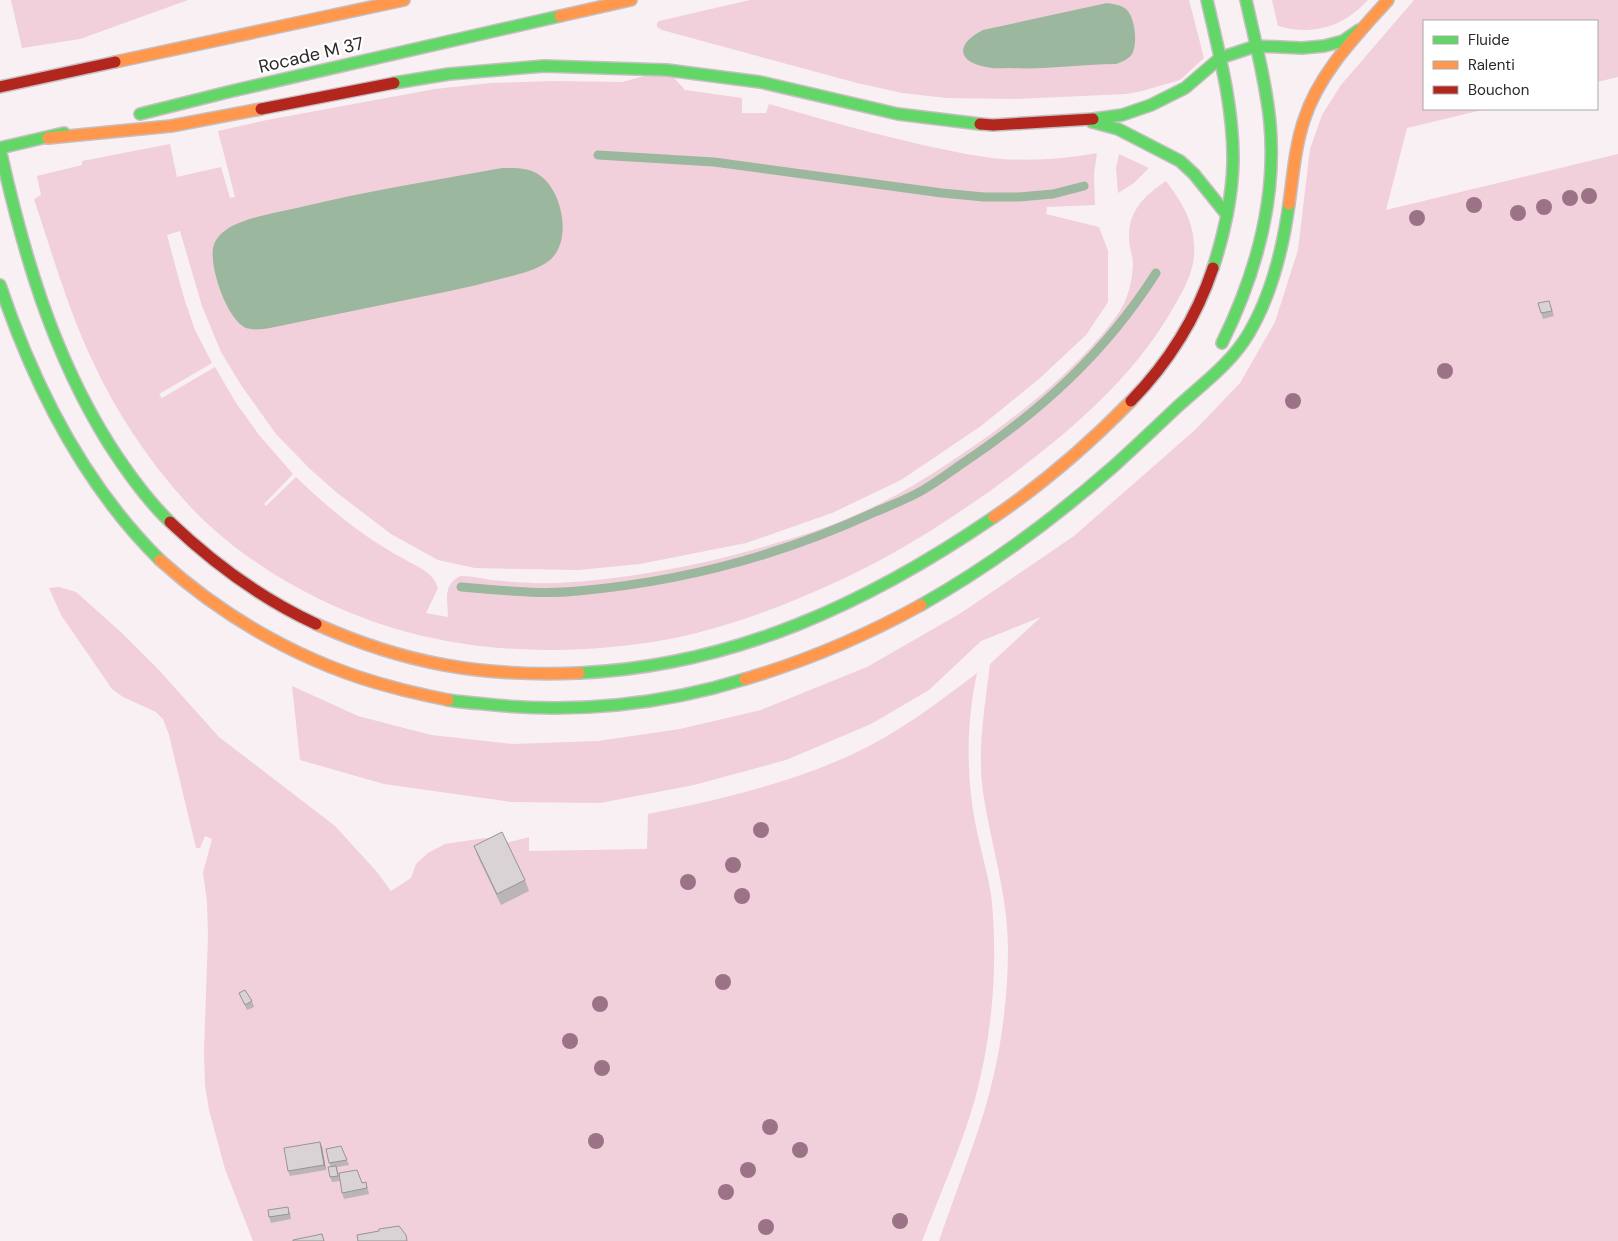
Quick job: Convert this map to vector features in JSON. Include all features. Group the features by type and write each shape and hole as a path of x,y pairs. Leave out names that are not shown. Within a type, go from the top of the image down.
{"highway":[{"name":"Rocade M 37","path":"0,87 404,0"},
{"name":"Rocade M 37","path":"0,149 232,91 631,0"},
{"path":"0,149 22,243 54,338 72,380 110,447 153,504 178,530 232,575 262,596 294,614 346,637 396,655 451,667 508,673 563,674 616,670 671,663 726,650 779,633 832,611 879,588 929,561 1063,464 1105,429 1144,389 1178,343 1192,319 1211,273 1227,215 1232,186 1233,159 1228,99 1207,0"},
{"path":"1184,401 1215,356 1236,318 1253,277 1268,204 1271,156 1270,125 1266,94 1246,0"},
{"path":"0,285 21,345 43,396 73,450 98,488 133,531 171,570 214,604 264,635 311,660 363,680 416,695 471,703 526,708 584,708 638,703 692,693 746,679 800,661 852,639 901,615 950,587 1026,537 1086,490 1129,453 1228,361 1249,334 1264,302 1285,237 1297,143 1306,113 1329,72 1388,0"},
{"path":"48,138 172,126 381,84 449,74 544,66 667,70 760,82 898,114 993,125 1088,120 1122,115 1151,106 1185,88 1220,58 1256,46 1302,48 1324,46 1343,41 1365,26"},
{"path":"1088,120 1118,129 1180,161 1203,185 1227,215"}],"shaded area":[{"path":"11,0 188,0 80,39 22,48"},
{"path":"750,0 1189,0 1204,58 1180,80 1126,94 1015,99 946,98 902,93 857,83 662,30 657,27 659,21"},
{"path":"1272,0 1368,0 1338,23 1327,27 1304,30 1278,26"},
{"path":"1414,0 1618,0 1618,77 1598,82 1598,20 1423,20 1423,110 1482,110 1407,128 1386,210 1618,154 1618,1241 939,1241 985,1109 999,1050 1007,989 1008,949 1005,910 981,776 982,728 990,664 1041,617 981,641 929,690 871,724 786,760 694,785 600,803 512,802 384,784 300,760 292,686 358,716 431,735 513,744 598,741 680,729 761,710 867,667 961,613 1074,536 1195,430 1240,383 1275,322 1298,250 1310,149 1322,115 1341,85"},
{"path":"1107,3 1126,9 1132,18 1135,37 1132,54 1116,64 995,68 969,61 963,51 968,40 983,30"},
{"path":"667,70 685,90 742,98 742,113 766,113 769,104 927,146 993,158 1038,160 1097,153 1094,174 1095,205 1047,207 1046,214 1099,227 1108,251 1108,302 1086,335 1040,378 981,426 901,480 832,513 746,543 640,564 578,570 475,568 438,560 391,534 336,492 309,468 276,434 241,385 221,352 202,306 180,231 167,235 184,298 195,330 212,363 159,394 162,398 215,367 236,403 259,435 293,474 264,504 266,506 296,477 361,532 429,574 436,582 438,588 426,613 448,617 448,589 454,580 460,576 516,582 558,583 613,578 693,565 747,552 823,528 871,508 924,479 991,434 1040,396 1071,368 1117,316 1125,302 1131,280 1133,264 1129,228 1131,220 1145,198 1166,181 1178,198 1191,225 1194,256 1188,279 1169,315 1152,341 1111,389 1065,433 990,491 913,541 881,560 842,579 796,600 748,618 675,638 630,645 544,650 463,644 386,626 348,612 311,595 274,574 216,532 172,486 122,417 83,341 34,199 41,195 37,176 82,165 82,161 170,144 177,177 221,167 230,198 235,197 218,131 435,89 491,83 553,81 622,82"},
{"path":"1119,154 1149,168 1134,183 1118,193 1116,168"},
{"path":"502,168 533,171 550,185 556,196 562,220 560,245 554,255 541,266 520,274 460,289 264,329 244,327 237,321 225,303 214,268 213,248 220,235 232,226 257,217 326,201"},
{"path":"59,587 76,592 122,633 158,669 219,737 335,826 377,872 391,891 411,878 416,864 428,853 445,844 485,838 506,843 529,837 529,851 647,849 648,814 752,790 828,765 870,746 902,727 977,673 969,731 969,770 970,789 978,838 989,883 992,905 994,962 992,1009 981,1077 975,1099 957,1153 922,1241 253,1241 225,1169 209,1110 205,1085 204,1052 208,935 207,902 203,873 212,839 205,836 200,848 196,848 169,735 163,719 156,712 123,697 112,689 61,615 49,588"}],"building":[{"path":"1549,301 1552,311 1541,313 1538,303"},
{"path":"502,832 525,880 497,894 474,846"},
{"path":"245,990 252,1001 245,1005 239,993"},
{"path":"320,1142 324,1165 288,1171 284,1148"},
{"path":"341,1146 347,1160 329,1163 326,1149"},
{"path":"336,1166 338,1176 330,1177 328,1167"},
{"path":"357,1170 362,1183 366,1182 367,1188 342,1193 339,1173"},
{"path":"288,1207 289,1214 269,1217 268,1210"},
{"path":"399,1226 406,1235 407,1241 358,1241 357,1235"},
{"path":"322,1234 324,1241 293,1241 293,1240"}],"waterway":[{"path":"598,155 714,162 984,197 1019,197 1053,194 1084,186"},
{"path":"461,587 520,592 563,592 654,581 767,554 840,527 905,499 933,484 992,443 1045,401 1093,355 1136,302 1156,273"}],"traffic: fast":[{"path":"1207,0 1225,81 1233,142 1229,203 1213,268"},
{"path":"1222,343 1254,264 1267,209 1270,181 1270,123 1266,92 1246,0"},
{"path":"140,114 560,16"},
{"path":"1093,119 1122,115 1151,105 1185,88 1220,58 1256,46 1302,48 1324,46 1343,41 1359,30"},
{"path":"394,83 449,74 544,66 667,70 760,82 898,114 980,124"},
{"path":"1092,122 1118,129 1180,161 1194,174 1227,215"},
{"path":"0,148 64,133"},
{"path":"0,149 30,264 42,301 71,374 109,444 145,495 170,522"},
{"path":"921,605 997,558 1069,504 1114,466 1234,355 1257,318 1270,287 1280,254 1289,204"},
{"path":"0,285 13,323 29,360 64,432 107,499 132,531 160,560"},
{"path":"579,673 636,668 692,658 745,643 797,625 898,577 994,517"},
{"path":"448,700 518,707 551,708 616,705 682,695 745,679"}],"traffic: slow":[{"path":"115,62 404,0"},
{"path":"560,16 631,0"},
{"path":"1289,204 1298,141 1304,120 1319,86 1363,27 1388,0"},
{"path":"48,138 171,126 261,109"},
{"path":"994,517 1031,491 1066,462 1131,401"},
{"path":"160,560 212,602 268,637 298,653 360,678 448,700"},
{"path":"745,679 835,647 921,605"},
{"path":"316,624 381,649 444,665 510,673 579,673"}],"traffic: jam":[{"path":"0,87 115,62"},
{"path":"261,109 394,83"},
{"path":"980,124 993,125 1093,119"},
{"path":"1131,401 1169,356 1180,339 1198,305 1213,268"},
{"path":"170,522 203,552 257,592 316,624"}]}
